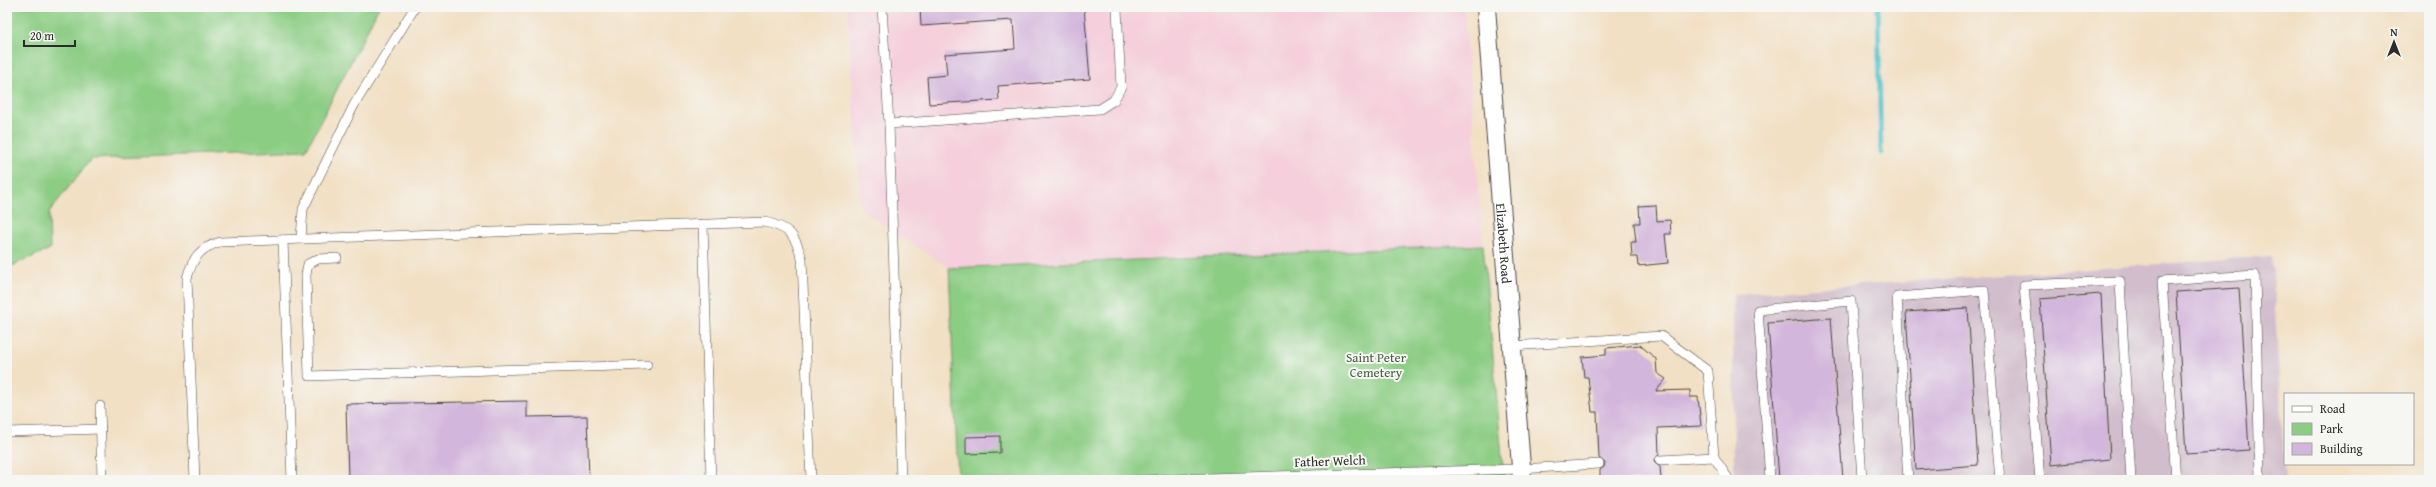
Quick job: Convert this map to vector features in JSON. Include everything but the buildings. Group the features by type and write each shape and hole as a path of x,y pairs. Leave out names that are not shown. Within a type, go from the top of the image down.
{"street":[{"name":"Elizabeth Road","path":"1486,7 1522,475"}],"lane":[{"path":"301,239 303,209 354,105 415,7"},
{"path":"882,7 889,124 902,480"},
{"path":"889,124 1100,108 1114,100 1121,87 1117,9"},
{"path":"195,480 187,278 191,264 198,252 214,244 301,239 765,222 789,230 798,243 802,259 811,480"},
{"path":"703,224 711,480"},
{"path":"283,240 292,480"},
{"path":"336,258 318,259 308,264 306,275 309,376 647,365"},
{"path":"2176,480 2162,281 2255,275 2260,480"},
{"path":"2040,480 2024,285 2120,281 2131,480"},
{"path":"1908,480 1897,297 1984,290 2000,480"},
{"path":"1770,480 1758,310 1851,301 1862,480"},
{"path":"1512,346 1661,336 1708,371 1714,457 1729,480"},
{"path":"100,406 102,480"},
{"path":"7,432 101,429"},
{"path":"1660,460 1714,457"},
{"name":"Father Welch","path":"1139,480 1522,475 1599,464"}],"shaded area":[{"path":"847,7 1464,7 1483,245 949,268 861,210"},
{"path":"2272,256 2285,480 1734,480 1733,294"}],"green space":[{"path":"7,7 379,7 306,150 91,159 49,212 50,249 7,268"},
{"name":"Saint Peter Cemetery","path":"1483,245 1504,480 958,480 949,268"}],"waterway":[{"path":"1878,7 1881,153"}]}
